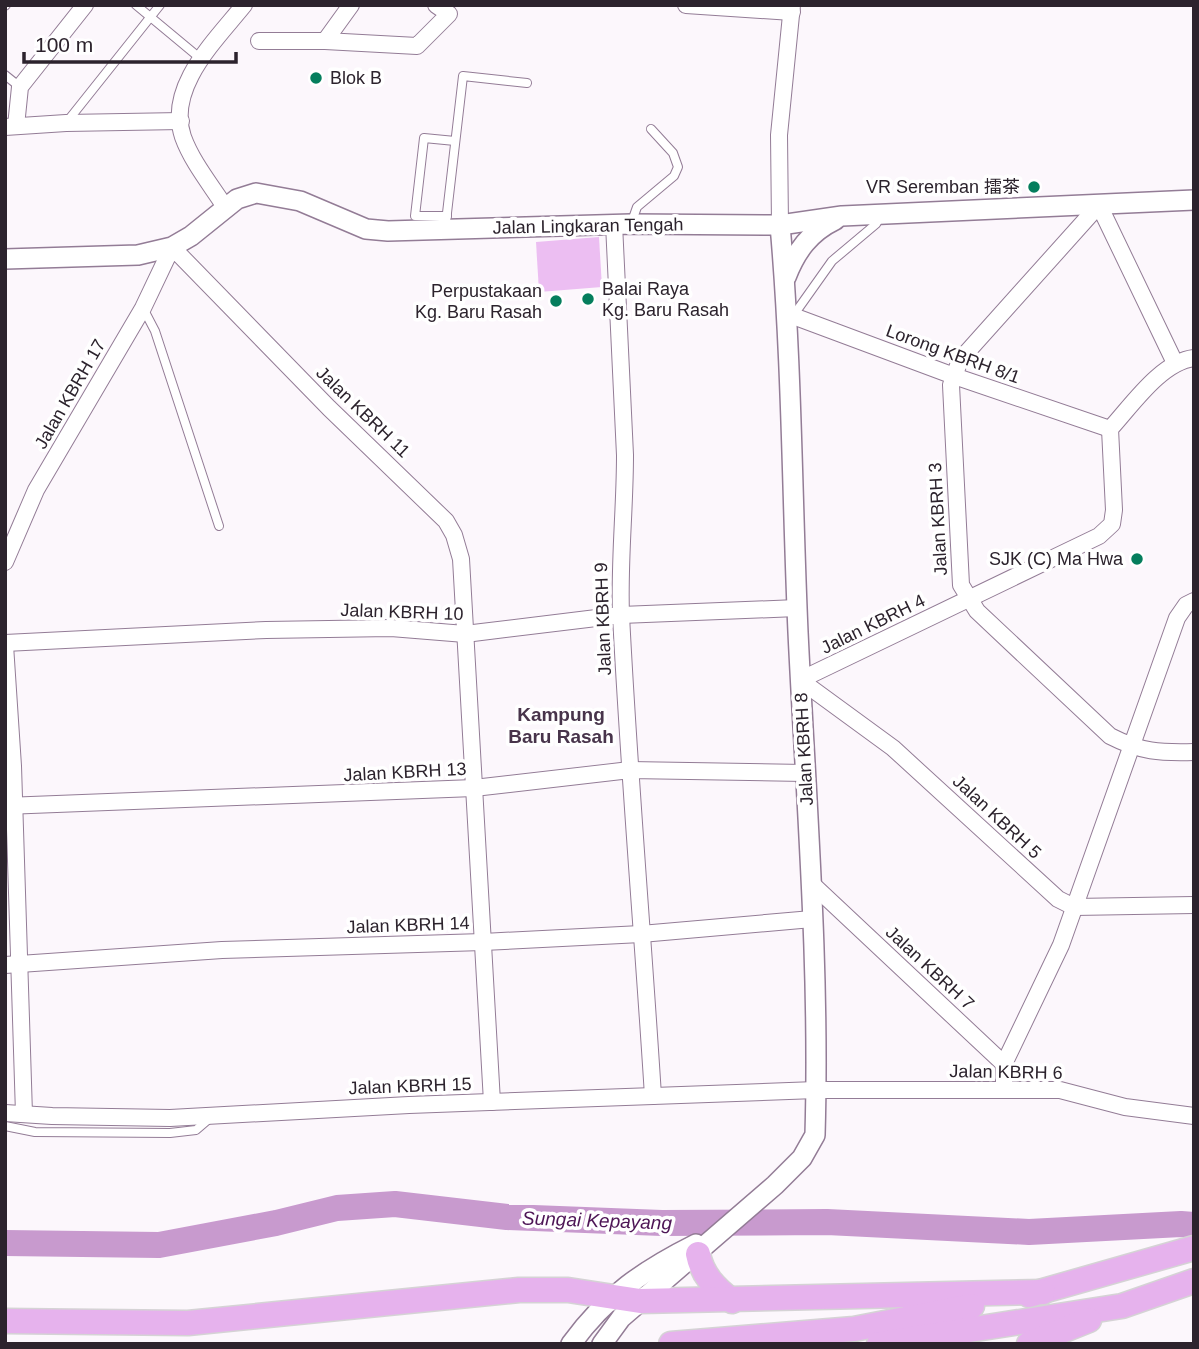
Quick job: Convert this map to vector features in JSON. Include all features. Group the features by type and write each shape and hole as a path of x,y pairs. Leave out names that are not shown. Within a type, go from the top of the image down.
{"main road":[{"path":"671,1344 854,1329 1043,1292 1194,1248"},
{"path":"698,1254 707,1278 732,1301"},
{"path":"1029,1344 1122,1306 1194,1281"},
{"path":"5,1321 188,1323 519,1290 568,1290 617,1308 640,1301 1043,1292"},
{"path":"879,1344 1122,1306"}],"street":[{"path":"85,5 20,87 10,126 181,121"},
{"path":"225,207 190,153 182,135 181,107 187,83 201,59 244,5"},
{"path":"325,41 351,5"},
{"path":"258,41 325,41 417,46 449,14 436,5"},
{"path":"686,5 792,9 779,135 780,225"},
{"name":"Jalan Lingkaran Tengah","path":"5,259 138,255 172,247 191,236 225,207 247,195 265,193 300,201 366,229 388,231 446,223 780,225 842,216 1194,200"},
{"path":"1099,205 1175,363"},
{"name":"Jalan KBRH 3","path":"1099,205 960,360 954,376 951,385 961,585 976,611 1110,736 1131,747 1165,753 1194,752"},
{"path":"785,282 792,260 805,241 822,226 842,216"},
{"name":"Jalan KBRH 9","path":"622,224 625,490 619,578 653,1096"},
{"name":"Jalan KBRH 8","path":"719,1233 775,1185 810,1147 814,1135 816,1090 811,883 797,608 789,313 780,225"},
{"name":"Jalan KBRH 17","path":"5,562 36,490 143,308 172,247"},
{"name":"Jalan KBRH 11","path":"172,247 329,408 446,521 454,535 461,559 492,1102"},
{"name":"Lorong KBRH 8/1","path":"789,313 954,376 1110,429"},
{"path":"1110,429 1161,374 1175,363 1194,358"},
{"name":"Jalan KBRH 4","path":"800,680 1099,536 1112,524 1114,510 1110,429"},
{"path":"1004,1090 1004,1064 1060,945 1177,618 1186,605 1194,601"},
{"name":"Jalan KBRH 10","path":"5,644 279,630 391,628 466,634 621,615 797,608"},
{"path":"5,644 12,964 24,1114"},
{"name":"Jalan KBRH 5","path":"800,680 893,748 1032,877 1058,899 1074,907"},
{"name":"Jalan KBRH 13","path":"10,805 286,797 474,788 630,770 805,773"},
{"name":"Jalan KBRH 7","path":"811,883 1004,1064"},
{"path":"1074,907 1194,905"},
{"name":"Jalan KBRH 14","path":"12,964 222,950 641,934 812,919"},
{"name":"Jalan KBRH 6","path":"816,1090 1060,1090 1125,1107 1194,1116"},
{"name":"Jalan KBRH 15","path":"5,1113 170,1118 816,1090"},
{"path":"640,1301 698,1254 719,1233"},
{"path":"602,1344 617,1308 654,1265 719,1233"},
{"path":"571,1344 592,1316 617,1308"}],"lane":[{"path":"136,5 201,59"},
{"path":"66,123 160,5"},
{"path":"5,75 20,87"},
{"path":"455,141 424,138 415,216 446,223 463,76 527,83"},
{"path":"622,224 637,206 674,176 678,167 673,153 652,129"},
{"path":"789,313 832,261 876,224 881,214"},
{"path":"143,308 155,331 219,526"},
{"path":"5,1126 35,1132 170,1133 197,1130 212,1116"}],"shaded area":[{"path":"599,237 602,287 539,292 536,242"}],"waterway":[{"name":"Sungai Kepayang","path":"5,1243 159,1245 276,1223 337,1208 395,1204 507,1217 662,1223 827,1222 1029,1232 1194,1225"}],"place":[{"name":"Blok B","path":"316,78"},
{"name":"VR Seremban 擂茶","path":"1034,187"},
{"name":"Balai Raya Kg. Baru Rasah","path":"588,299"},
{"name":"Perpustakaan Kg. Baru Rasah","path":"556,301"},
{"name":"SJK (C) Ma Hwa","path":"1137,559"}],"district":[{"name":"Kampung Baru Rasah","path":"561,725"}]}
